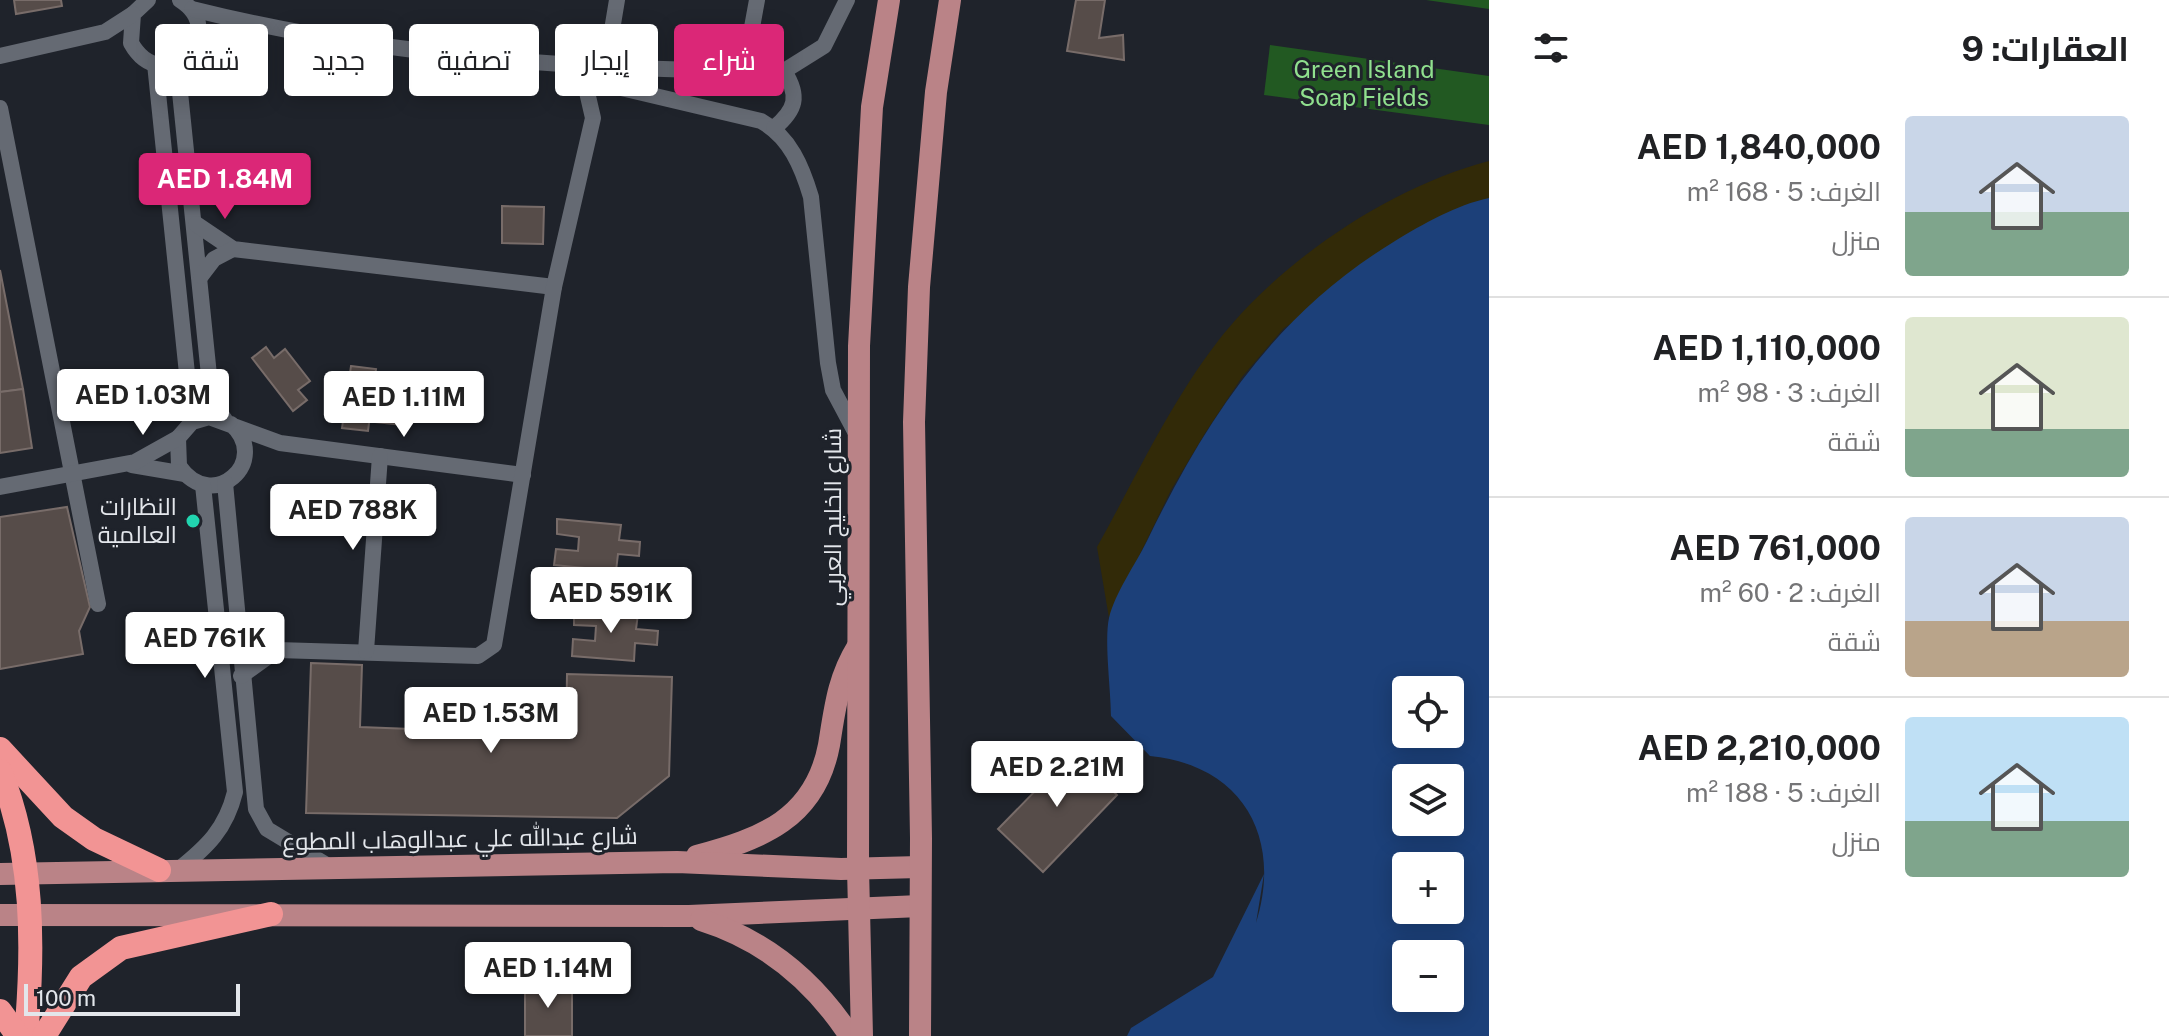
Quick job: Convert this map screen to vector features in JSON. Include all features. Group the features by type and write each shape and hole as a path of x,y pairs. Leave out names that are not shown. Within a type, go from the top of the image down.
{"highway":[{"path":"0,749 63,817 94,839 168,870"},
{"path":"0,771 14,810 27,872 31,966 26,1036"},
{"path":"44,1036 81,977 121,948 271,914"},
{"path":"0,1011 18,1036"}],"main road":[{"name":"شارع الخليج العربي","path":"862,1036 858,868 859,346 872,107 889,0"},
{"path":"920,1036 914,422 919,287 936,92 950,0"},
{"path":"677,862 756,839 780,824 801,805 822,768 838,686 858,645"},
{"name":"شارع عبدالله علي عبدالوهاب المطوع","path":"0,874 677,862 920,867"},
{"path":"0,915 689,916 920,906"},
{"path":"689,916 737,934 781,960 819,994 850,1036"}],"street":[{"path":"0,56 94,35 115,27 148,0"},
{"path":"613,24 617,0"},
{"path":"753,24 757,0"},
{"path":"774,128 793,110 796,99 784,71 824,46 847,0"},
{"path":"186,5 247,22 555,67"},
{"path":"186,5 194,24"},
{"path":"133,14 129,33 136,51"},
{"path":"239,24 247,22"},
{"path":"94,35 136,51 155,64"},
{"path":"158,96 192,422"},
{"path":"181,96 211,396 244,442 243,464"},
{"path":"237,627 277,650 478,656 489,650 499,632 554,287 593,118 591,96"},
{"path":"593,118 614,96"},
{"path":"658,96 735,113 774,128 802,168 811,197 833,390 858,438"},
{"path":"0,108 98,604"},
{"path":"196,224 233,249 554,287"},
{"path":"201,276 214,259 233,249"},
{"path":"0,487 123,465 158,452 178,438 192,422 209,417 280,443 523,475"},
{"path":"178,438 179,466 185,474 203,485 225,483 243,464 280,443"},
{"path":"366,651 380,456"},
{"path":"123,465 185,474"},
{"path":"225,483 256,809 267,829 332,868"},
{"path":"168,870 218,835 230,815 235,792 203,485"},
{"path":"241,676 277,650"}],"green space":[{"name":"Green Island Soap Fields","path":"1426,0 1489,0 1489,9"},
{"name":"Green Island Soap Fields","path":"1270,45 1489,76 1489,125 1264,95"}],"sand":[{"path":"1489,161 1489,198 1284,328 1242,377 1171,490 1109,618 1097,547 1169,415 1218,341 1273,282 1340,230 1414,189"}],"water":[{"path":"1489,198 1489,1036 1127,1036 1131,1028 1213,977 1263,875 1264,862 1259,835 1248,811 1231,790 1209,774 1182,762 1150,756 1111,716 1107,639 1109,618 1120,589 1194,452 1248,372 1280,335 1314,301 1395,241 1452,210","holes":["1263,878 1263,892 1256,923"]}],"building":[{"path":"14,0 61,0 62,6 16,14"},
{"path":"1076,0 1105,0 1099,38 1123,35 1124,60 1067,51"},
{"path":"502,206 544,207 543,244 502,243"},
{"path":"0,270 23,389 0,392"},
{"path":"266,347 274,358 285,349 310,381 298,390 307,400 293,411 252,358"},
{"path":"351,366 376,369 368,431 342,428"},
{"path":"23,389 32,448 0,453 0,392"},
{"path":"380,393 406,397 402,425 376,422"},
{"path":"67,507 90,607 79,631 83,654 0,669 0,517"},
{"path":"557,519 621,525 619,540 640,542 639,556 618,554 616,571 554,565 556,549 578,551 579,537 557,534"},
{"path":"574,609 638,614 636,629 658,631 657,645 635,643 634,661 572,656 573,639 595,641 596,626 574,625"},
{"path":"311,663 362,665 360,727 566,735 567,674 672,677 669,776 617,818 306,813"},
{"path":"1064,744 1117,795 1043,872 998,829 1041,785 1032,777"},
{"path":"525,985 572,985 572,1036 525,1036"}],"place":[{"name":"النظارات العالمية","path":"193,521"}]}
